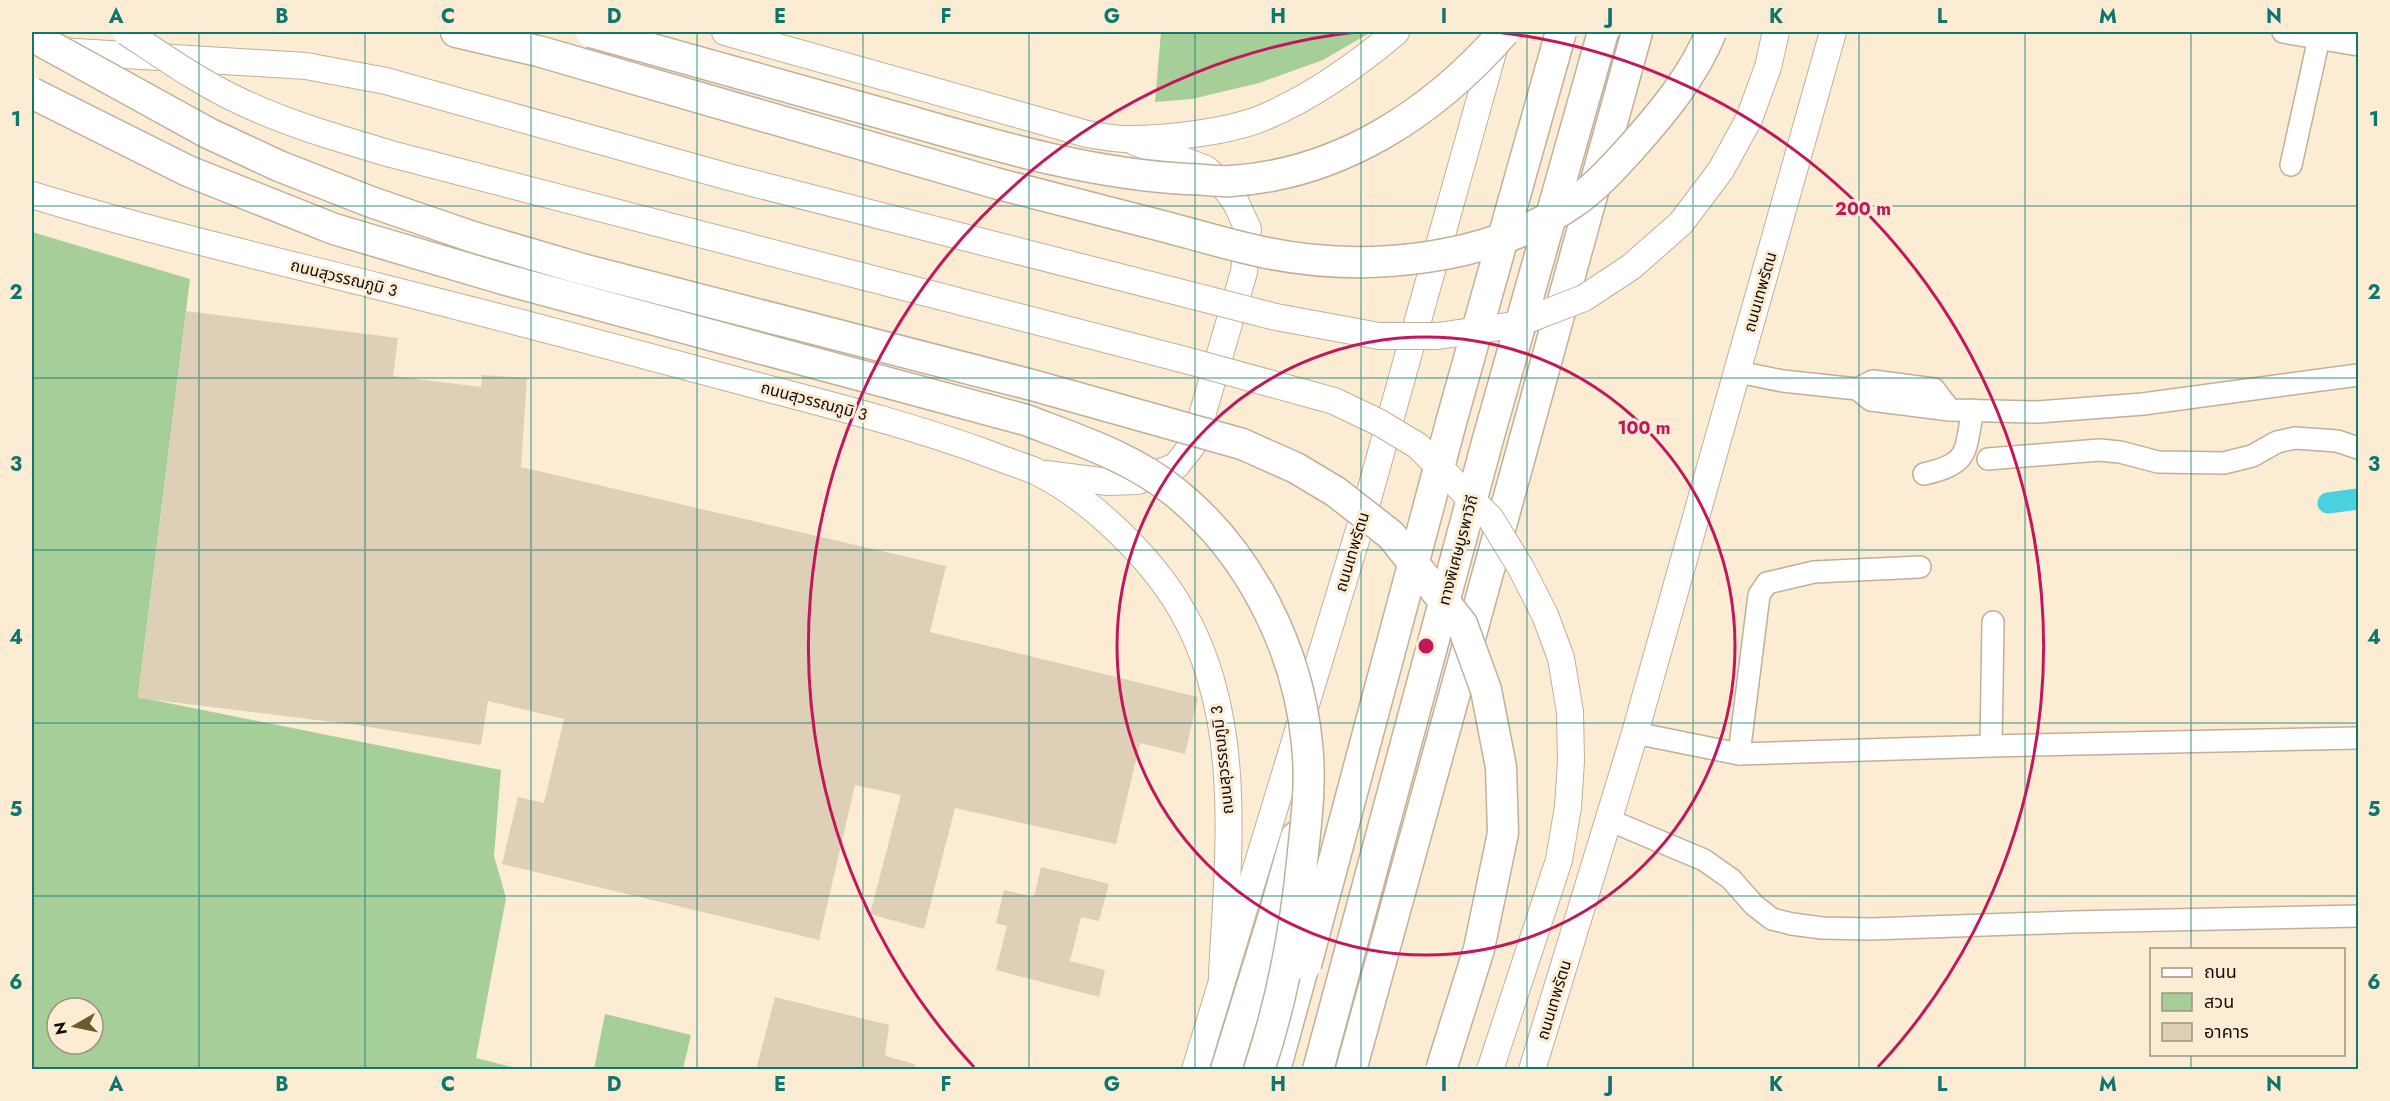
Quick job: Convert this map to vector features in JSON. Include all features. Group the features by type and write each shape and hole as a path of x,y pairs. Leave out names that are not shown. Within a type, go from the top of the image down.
{"highway":[{"path":"456,32 538,51 995,183 1268,253 1339,262 1393,260 1452,253 1496,243 1536,226 1575,203 1611,171 1685,83 1711,32"},
{"path":"591,32 1017,151 1155,177 1231,181 1288,172 1344,155 1390,131 1427,105 1463,75 1504,32"},
{"path":"1276,1070 1452,419 1562,32"},
{"name":"ทางพิเศษบูรพาวิถี","path":"1318,1070 1488,440 1603,32"},
{"path":"1351,1070 1637,32"},
{"path":"32,36 208,134 279,166 371,202 473,237 582,268 1032,385 1242,444 1296,468 1336,492 1391,535 1462,624 1486,690 1501,767 1503,833 1479,949 1441,1070"},
{"path":"32,93 188,171 334,229 502,279 1026,420 1107,451 1175,491 1206,519 1230,547 1251,578 1286,652 1307,743 1309,780 1293,936 1282,993 1259,1070"},
{"path":"1226,1070 1286,873 1309,780"}],"main road":[{"path":"126,32 185,71 244,103 318,132 391,154 1189,361 1334,401 1380,423 1418,446 1491,519 1521,568 1545,615 1561,658 1570,712 1571,761 1568,807 1559,860 1490,1070"},
{"path":"725,32 1087,134 1127,139 1181,135 1231,127 1266,117 1338,78 1396,32"},
{"name":"ถนนเทพรัตน","path":"1194,1070 1363,517 1498,32"},
{"path":"32,49 306,66 386,81 729,177 1276,317 1379,336 1438,336 1514,325 1584,298 1631,267 1681,223 1721,170 1749,119 1768,67 1776,32"},
{"name":"ถนนเทพรัตน","path":"1532,1070 1635,733 1833,32"},
{"path":"1037,472 1108,482 1138,481 1176,466 1194,443 1244,272 1248,229 1236,203 1223,185 1206,169 1127,139"},
{"name":"ถนนสุวรรณภูมิ 3","path":"32,195 120,222 545,328 922,430 1037,472 1092,508 1136,548 1162,580 1183,611 1206,662 1219,715 1227,774 1229,838 1222,975"}],"street":[{"path":"2283,32 2358,45"},
{"path":"2291,165 2319,38"},
{"path":"32,205 120,222"},
{"path":"1738,372 1783,381 1857,389 1871,400 1950,410 2038,412 2085,410 2358,375"},
{"path":"1924,474 1947,469 1957,463 1964,454 1973,410"},
{"path":"1988,459 2099,450 2120,452 2158,462 2223,463 2252,456 2277,442 2295,438 2337,441 2358,448"},
{"path":"1739,754 1759,595 1767,583 1814,572 1920,567"},
{"path":"1991,746 1993,622"},
{"path":"1635,733 1739,754 2358,738"},
{"path":"1609,820 1704,860 1731,879 1754,905 1772,919 1822,928 1871,929 2358,916"}],"green space":[{"path":"1161,32 1371,32 1323,60 1259,83 1192,99 1155,102"},
{"path":"32,232 190,279 138,697 501,770 494,856 506,898 476,1058 520,1069 32,1069"},
{"path":"605,1014 691,1035 683,1069 594,1069"}],"building":[{"path":"186,311 398,338 393,376 481,387 482,375 527,378 521,467 946,566 930,632 1198,697 1185,754 1140,743 1116,844 955,808 924,929 870,914 901,795 855,785 819,940 502,864 518,797 544,803 564,719 488,701 481,745 350,724 138,698"},
{"path":"1041,867 1109,884 1099,921 1081,917 1070,961 1105,970 1099,997 996,970 1007,926 996,923 1004,890 1034,897"},
{"path":"775,997 889,1025 885,1056 915,1064 915,1070 756,1070"}],"waterway":[{"path":"2328,503 2358,499"}]}
